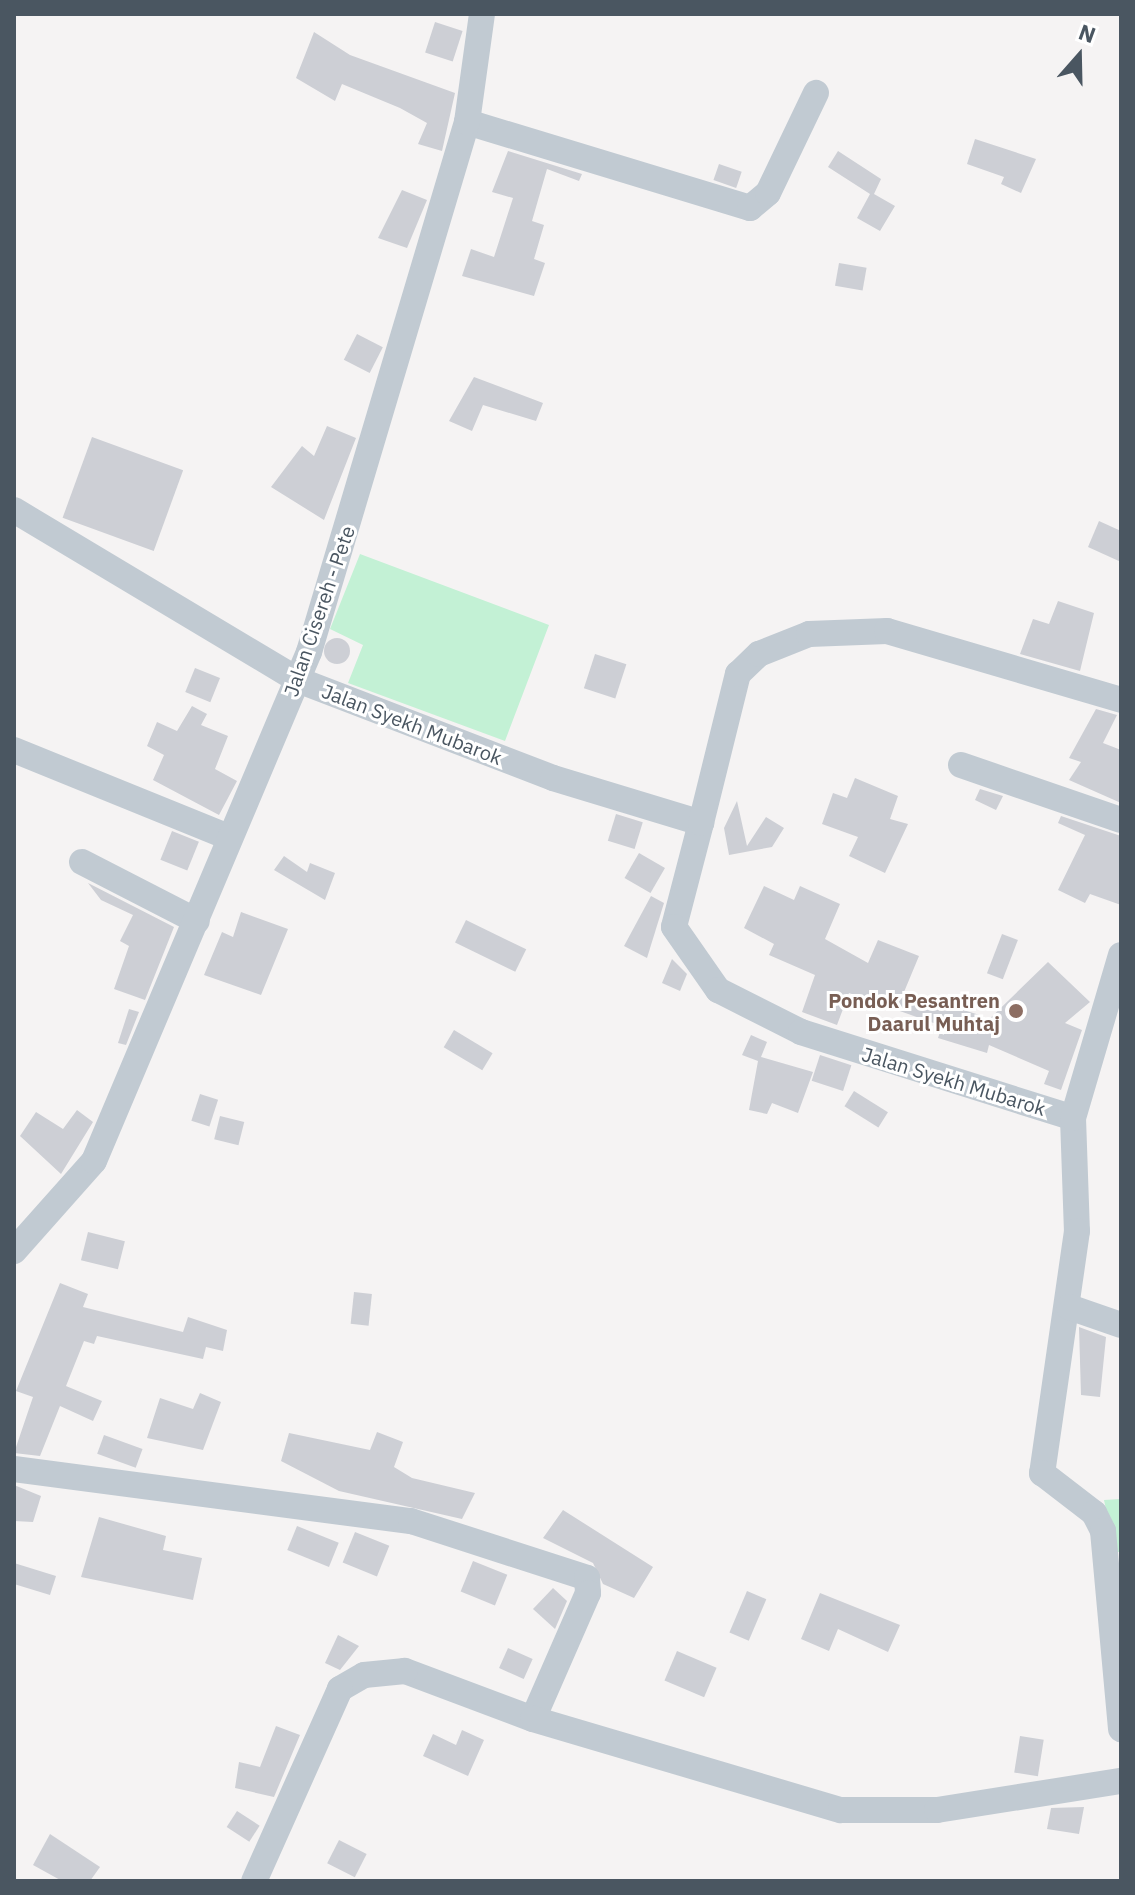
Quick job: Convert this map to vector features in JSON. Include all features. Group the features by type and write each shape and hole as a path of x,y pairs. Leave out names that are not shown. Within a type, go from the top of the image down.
{"street":[{"name":"Jalan Cisereh - Pete","path":"14,1251 94,1161 197,921 228,837 298,680 467,122 482,14"},
{"path":"467,122 750,208 768,193 816,93"},
{"name":"Jalan Syekh Mubarok","path":"14,510 298,680 553,778 701,823 674,927 718,990 801,1032 1073,1118 1079,1168 1069,1307 1042,1473 1094,1513 1103,1531 1121,1729"},
{"path":"701,823 738,674 759,654 794,639 887,631 1121,700"},
{"path":"14,750 228,837"},
{"path":"961,765 1121,820"},
{"path":"82,862 197,921"},
{"path":"1073,1118 1121,955"},
{"path":"1069,1307 1121,1325"},
{"path":"14,1469 411,1521 581,1574 588,1593 533,1719"},
{"path":"254,1881 329,1702 351,1680 405,1671 533,1719 841,1810 937,1810 1121,1781"}],"green space":[{"path":"360,554 549,625 505,741 348,683 363,645 330,629"},
{"path":"1121,1499 1121,1552 1115,1552 1104,1500"}],"building":[{"path":"435,22 463,31 453,61 425,52"},
{"path":"314,32 350,55 455,93 442,151 418,144 427,123 400,108 342,84 335,101 296,78"},
{"path":"975,139 1036,159 1021,193 1001,184 1004,177 967,164"},
{"path":"508,151 582,174 579,181 547,169 532,221 544,225 534,259 545,263 534,296 462,276 471,249 494,257 513,198 492,192"},
{"path":"838,151 881,179 874,194 895,206 880,231 857,218 870,194 828,167"},
{"path":"719,164 742,172 736,188 713,180"},
{"path":"402,190 427,200 407,248 378,238"},
{"path":"839,263 867,268 863,291 835,286"},
{"path":"357,334 383,347 370,373 344,360"},
{"path":"474,377 543,403 536,421 483,405 472,431 449,421"},
{"path":"327,426 356,438 324,520 271,487 302,446 314,456"},
{"path":"92,437 183,470 154,551 63,518"},
{"path":"1099,521 1121,531 1121,562 1088,547"},
{"path":"1058,601 1094,613 1080,671 1020,654 1033,619 1049,624"},
{"path":"337,638 346,642 350,651 346,660 337,664 328,660 324,651 328,642"},
{"path":"595,654 626,664 615,698 584,688"},
{"path":"195,668 220,678 210,702 185,692"},
{"path":"192,706 207,714 201,725 228,736 215,769 237,781 219,815 153,780 164,755 147,746 157,722 177,731"},
{"path":"1096,709 1117,715 1103,743 1121,750 1121,803 1069,780 1081,762 1069,758"},
{"path":"855,778 898,796 890,819 908,824 885,873 849,856 858,837 822,824 833,793 847,798"},
{"path":"980,789 1003,796 996,810 975,800"},
{"path":"737,801 747,846 766,817 784,828 772,847 729,855 724,828"},
{"path":"616,814 643,822 635,849 608,841"},
{"path":"1061,816 1121,836 1121,905 1090,894 1085,903 1058,890 1085,835 1058,823"},
{"path":"172,831 199,842 187,871 160,860"},
{"path":"639,853 665,868 650,893 624,878"},
{"path":"284,856 307,872 310,863 335,873 325,900 274,870"},
{"path":"88,883 174,927 145,1000 114,989 129,946 120,941 133,915 101,900"},
{"path":"764,886 794,900 800,886 840,904 825,939 868,963 878,940 919,956 904,992 983,1016 976,1032 1048,962 1090,1002 1065,1023 1082,1030 1061,1090 1044,1084 1049,1071 989,1045 987,1053 938,1038 942,1026 849,993 837,1025 802,1012 815,975 769,955 774,944 744,928"},
{"path":"651,896 664,903 647,958 624,946"},
{"path":"241,912 288,929 261,995 204,975 222,932 233,937"},
{"path":"466,920 526,949 515,972 455,942"},
{"path":"1002,934 1018,940 1003,979 987,973"},
{"path":"672,959 687,974 680,991 662,983"},
{"path":"129,1009 139,1012 126,1045 118,1043"},
{"path":"454,1030 493,1053 482,1070 444,1047"},
{"path":"751,1035 767,1042 761,1057 813,1072 798,1113 772,1103 767,1114 749,1110 758,1061 742,1055"},
{"path":"820,1055 851,1065 843,1091 812,1081"},
{"path":"854,1091 888,1112 878,1127 844,1106"},
{"path":"200,1094 218,1100 209,1127 191,1121"},
{"path":"77,1110 93,1122 61,1174 20,1136 36,1112 63,1129"},
{"path":"220,1116 244,1122 238,1145 214,1139"},
{"path":"88,1232 125,1241 118,1269 81,1260"},
{"path":"60,1283 88,1294 83,1307 183,1332 188,1317 227,1330 223,1351 206,1347 203,1359 97,1336 94,1344 84,1341 66,1386 102,1401 93,1421 60,1406 40,1456 14,1453 33,1397 16,1391"},
{"path":"354,1292 372,1294 369,1326 351,1324"},
{"path":"1079,1327 1106,1337 1100,1397 1081,1395"},
{"path":"200,1393 221,1402 203,1450 147,1438 160,1398 193,1409"},
{"path":"377,1432 403,1442 394,1467 412,1478 475,1493 462,1519 339,1491 281,1461 289,1433 370,1450"},
{"path":"104,1435 143,1449 136,1468 97,1454"},
{"path":"14,1485 41,1496 33,1522 14,1521"},
{"path":"563,1510 653,1567 634,1598 603,1584 593,1563 543,1538"},
{"path":"99,1517 166,1536 163,1550 202,1558 193,1600 81,1577"},
{"path":"297,1526 339,1543 329,1567 287,1550"},
{"path":"355,1532 389,1546 377,1576 343,1563"},
{"path":"473,1561 507,1575 495,1605 461,1592"},
{"path":"14,1563 56,1576 50,1595 14,1584"},
{"path":"553,1588 567,1601 555,1629 533,1609"},
{"path":"747,1591 766,1599 749,1641 729,1632"},
{"path":"820,1593 900,1625 888,1652 838,1629 829,1651 801,1639"},
{"path":"338,1635 359,1646 340,1670 325,1663"},
{"path":"508,1648 533,1659 524,1679 499,1668"},
{"path":"677,1651 717,1668 704,1697 664,1680"},
{"path":"276,1726 300,1735 274,1797 235,1788 239,1762 260,1767"},
{"path":"462,1730 484,1740 468,1776 423,1756 433,1734 456,1745"},
{"path":"1020,1736 1044,1740 1038,1776 1014,1773"},
{"path":"1084,1807 1079,1834 1047,1829 1051,1808"},
{"path":"237,1811 260,1826 249,1842 227,1827"},
{"path":"50,1834 100,1867 90,1881 62,1881 33,1865"},
{"path":"339,1840 367,1854 355,1877 327,1863"}],"place":[{"name":"Pondok Pesantren Daarul Muhtaj","path":"1016,1011"}]}
